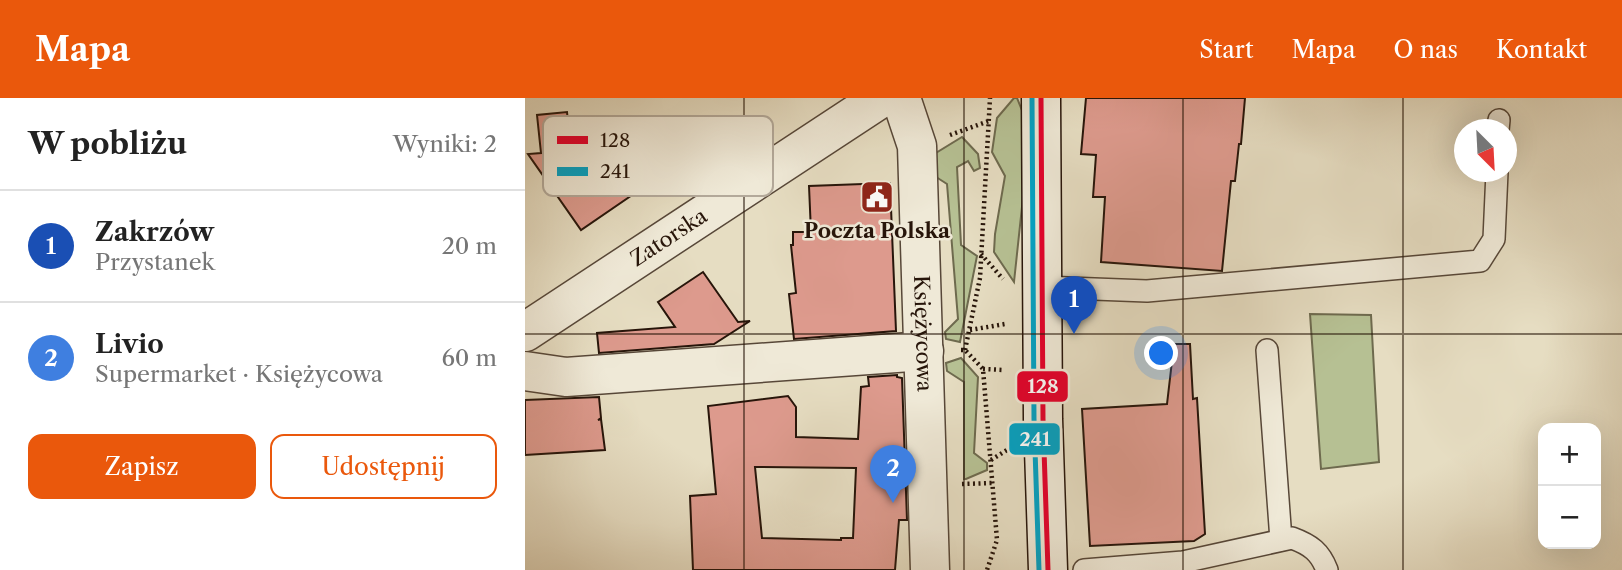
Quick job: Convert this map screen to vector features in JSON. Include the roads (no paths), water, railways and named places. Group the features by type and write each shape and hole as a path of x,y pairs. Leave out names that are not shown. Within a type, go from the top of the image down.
{"street":[{"name":"Zatorska","path":"773,169 881,98"},
{"name":"Księżycowa","path":"901,98 917,146 930,570"},
{"path":"1041,98 1048,570"},
{"name":"Zatorska","path":"525,332 732,196"},
{"path":"525,371 566,377 924,351"}],"lane":[{"path":"1042,287 1147,291 1480,261 1494,239 1497,182"},
{"path":"1267,350 1281,540"},
{"path":"1084,570 1183,562 1292,538 1308,544 1320,554 1327,570"}],"place":[{"name":"Poczta Polska","path":"877,197"},
{"name":"Zakrzów","path":"1074,334"},
{"name":"Livio","path":"893,503"}]}
